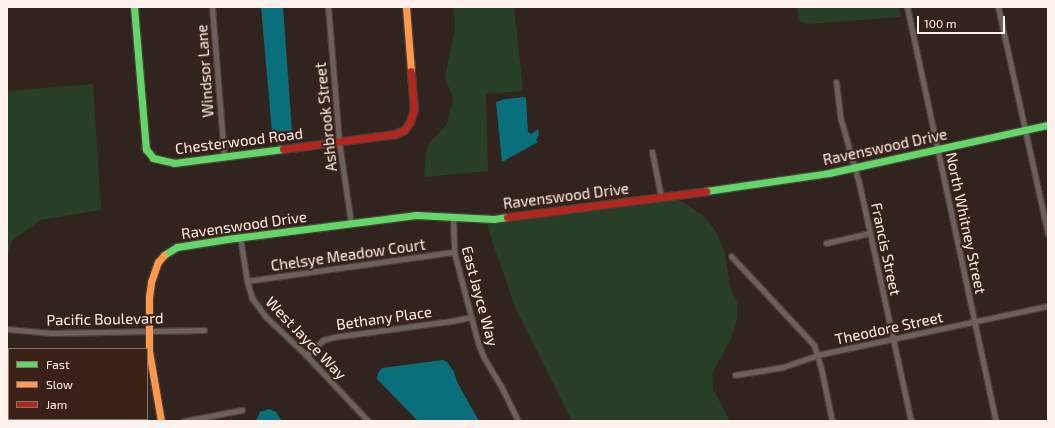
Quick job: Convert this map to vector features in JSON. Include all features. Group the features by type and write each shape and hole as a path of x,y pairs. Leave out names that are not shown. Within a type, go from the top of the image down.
{"street":[{"name":"Chesterwood Road","path":"134,7 146,149 153,158 164,162 174,163 395,134 404,130 410,122 414,109 406,7"},
{"name":"Windsor Lane","path":"212,7 224,157"},
{"name":"Ashbrook Street","path":"328,7 339,142 351,224"},
{"name":"North Whitney Street","path":"906,7 996,421"},
{"path":"998,7 1048,235"},
{"name":"Francis Street","path":"836,82 841,120 856,167 911,421"},
{"name":"Ravenswood Drive","path":"162,421 149,351 148,331 151,282 155,268 162,257 177,247 240,237 416,215 494,218 787,180 856,167 1048,125"},
{"path":"652,152 661,197"},
{"name":"East Jayce Way","path":"453,217 454,252 471,317 484,358 501,386 518,421"},
{"path":"826,243 870,233"},
{"name":"West Jayce Way","path":"240,237 247,281 252,298 265,316 306,355 368,421"},
{"name":"Chelsye Meadow Court","path":"247,281 454,252"},
{"path":"731,256 809,338 817,355 832,421"},
{"name":"Theodore Street","path":"735,375 783,367 817,355 1048,306"},
{"name":"Bethany Place","path":"306,355 323,340 334,337 471,317"},
{"name":"Pacific Boulevard","path":"7,329 52,333 204,330"},
{"path":"184,421 242,410"}],"green space":[{"path":"454,7 514,7 523,90 486,94 488,171 424,177 426,152 430,142 447,124 453,99 445,77 455,29"},
{"path":"797,7 899,7 901,17 807,24 800,21"},
{"path":"93,84 101,210 40,220 12,241 7,259 7,91"},
{"path":"671,199 682,201 706,218 717,233 725,253 730,287 737,303 737,319 731,339 712,374 713,389 730,421 572,421 516,309 488,229 488,222"}],"water":[{"path":"261,7 283,7 292,131 272,132"},
{"path":"526,98 528,132 531,134 538,129 539,135 536,140 538,142 502,162 496,102 505,99"},
{"path":"443,360 447,362 454,372 457,382 479,421 418,421 377,379 378,373 382,368"},
{"path":"269,409 276,412 282,421 256,421 260,412"}],"traffic: fast":[{"path":"134,7 146,149 153,158 174,163 283,149"},
{"path":"706,191 829,173 1048,125"},
{"path":"164,255 177,247 227,239 416,215 494,219 507,217"}],"traffic: slow":[{"path":"406,7 411,71"},
{"path":"161,421 149,351 149,297 151,282 158,262 164,255"}],"traffic: jam":[{"path":"283,149 395,134 404,130 410,122 414,109 411,71"},
{"path":"507,217 706,191"}]}
